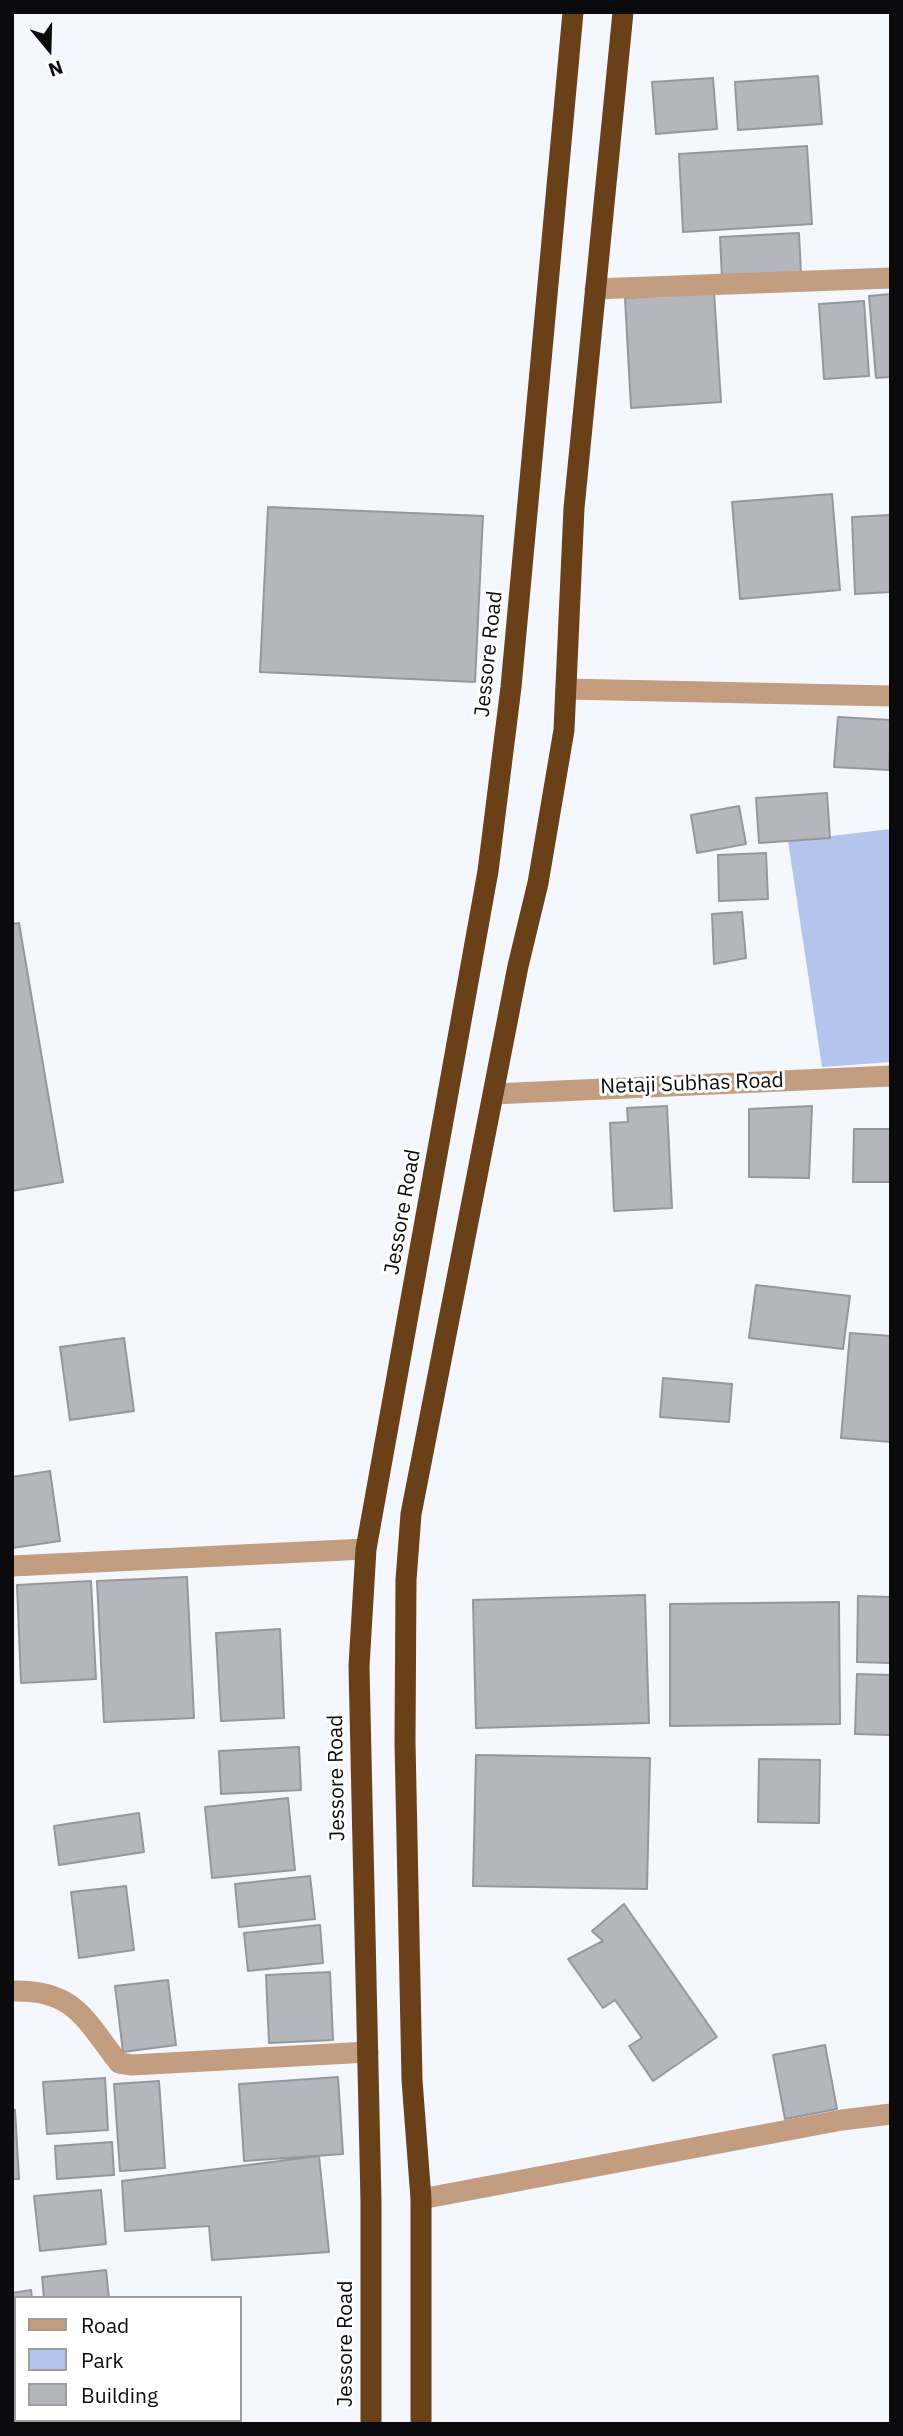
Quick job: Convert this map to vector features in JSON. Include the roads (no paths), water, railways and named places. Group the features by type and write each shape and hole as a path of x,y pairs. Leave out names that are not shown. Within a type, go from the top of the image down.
{"highway":[{"name":"Jessore Road","path":"371,2424 368,2052 359,1666 366,1549 488,871 511,687 573,12"},
{"path":"421,2424 421,2199 412,2080 405,1742 406,1580 411,1514 493,1094 538,883 564,730 574,508 623,12"}],"street":[{"path":"595,289 891,278"},
{"path":"566,690 891,696"},
{"name":"Netaji Subhas Road","path":"493,1094 891,1076"},
{"path":"12,1566 366,1549"},
{"path":"12,1991 35,1990 67,2002 87,2017 119,2063 132,2065 368,2052"},
{"path":"421,2199 842,2120 891,2115"}]}
